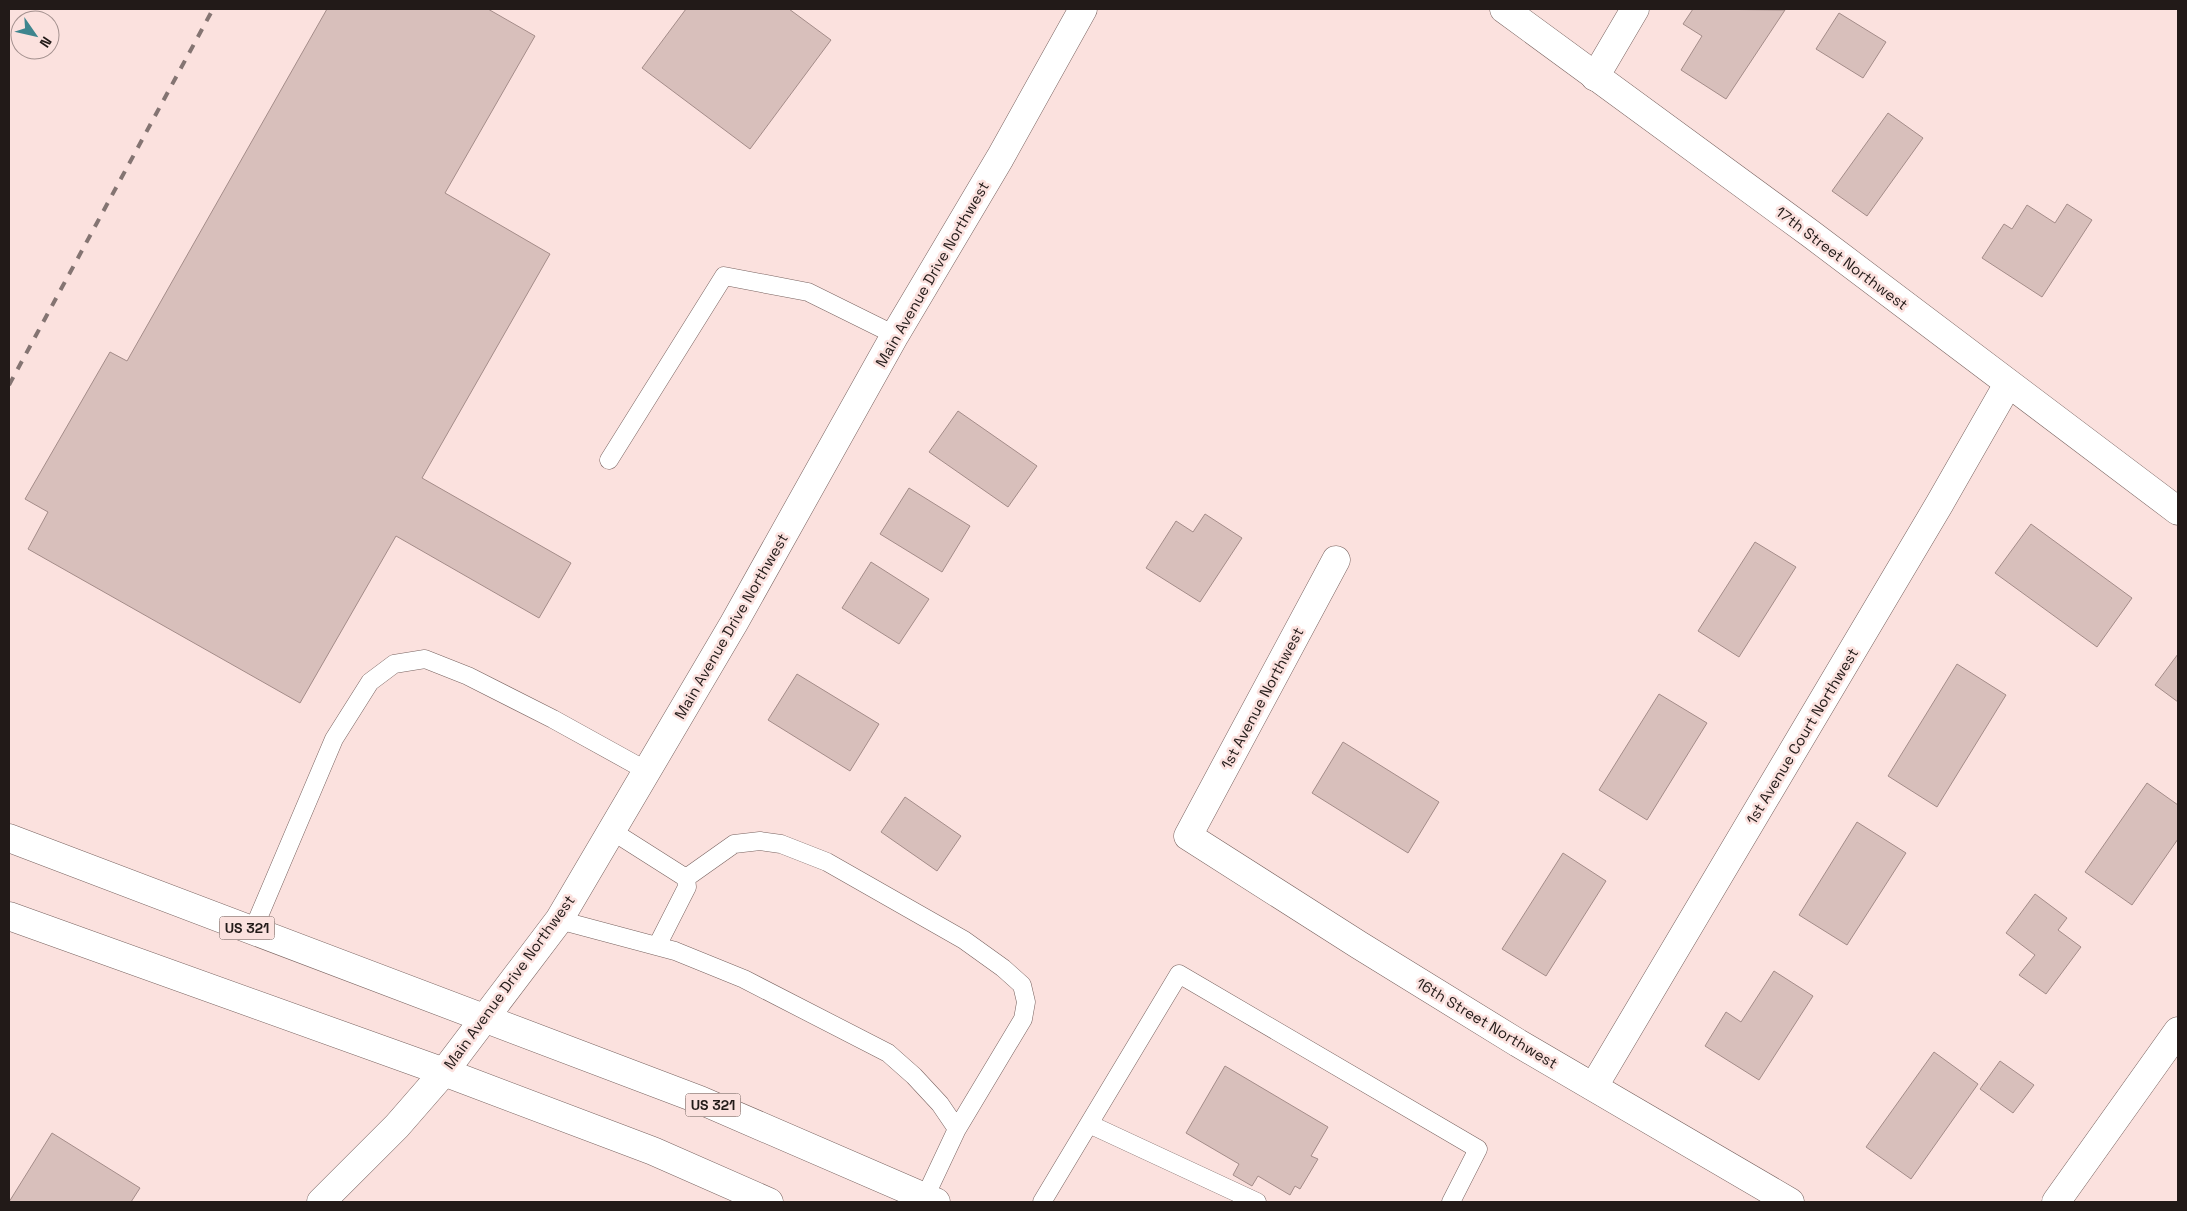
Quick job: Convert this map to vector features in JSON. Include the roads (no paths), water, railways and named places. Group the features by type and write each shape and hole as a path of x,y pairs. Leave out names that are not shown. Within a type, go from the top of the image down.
{"main road":[{"name":"Main Avenue Drive Northwest","path":"321,1202 397,1126 444,1072 559,920 734,623 1083,9"},
{"name":"17th Street Northwest","path":"1504,9 1811,234 2178,510"},
{"path":"1595,77 1635,9"},
{"name":"1st Avenue Court Northwest","path":"1594,1086 1940,503 2008,384"},
{"name":"1st Avenue Northwest","path":"1188,836 1336,560"},
{"name":"16th Street Northwest","path":"1188,836 1384,961 1518,1043 1790,1202"},
{"name":"US 321","path":"9,838 486,1017 700,1100 931,1200"},
{"path":"9,916 444,1072 653,1151 757,1200"},
{"path":"2056,1202 2178,1031"}],"lane":[{"path":"609,460 724,276 808,292 896,335"},
{"path":"253,930 334,739 370,682 394,664 425,659 468,676 647,771"},
{"path":"612,831 686,878"},
{"path":"686,878 734,844 760,841 781,844 827,862 956,935 1009,974 1022,986 1026,1002 1022,1019 957,1129 931,1200"},
{"path":"657,946 687,887 686,878"},
{"path":"559,920 675,951 744,979 888,1053 914,1076 940,1104 957,1129"},
{"path":"1042,1202 1179,974 1478,1149 1451,1202"},
{"path":"1089,1124 1257,1202"}],"railway":[{"path":"9,385 213,9"}]}
